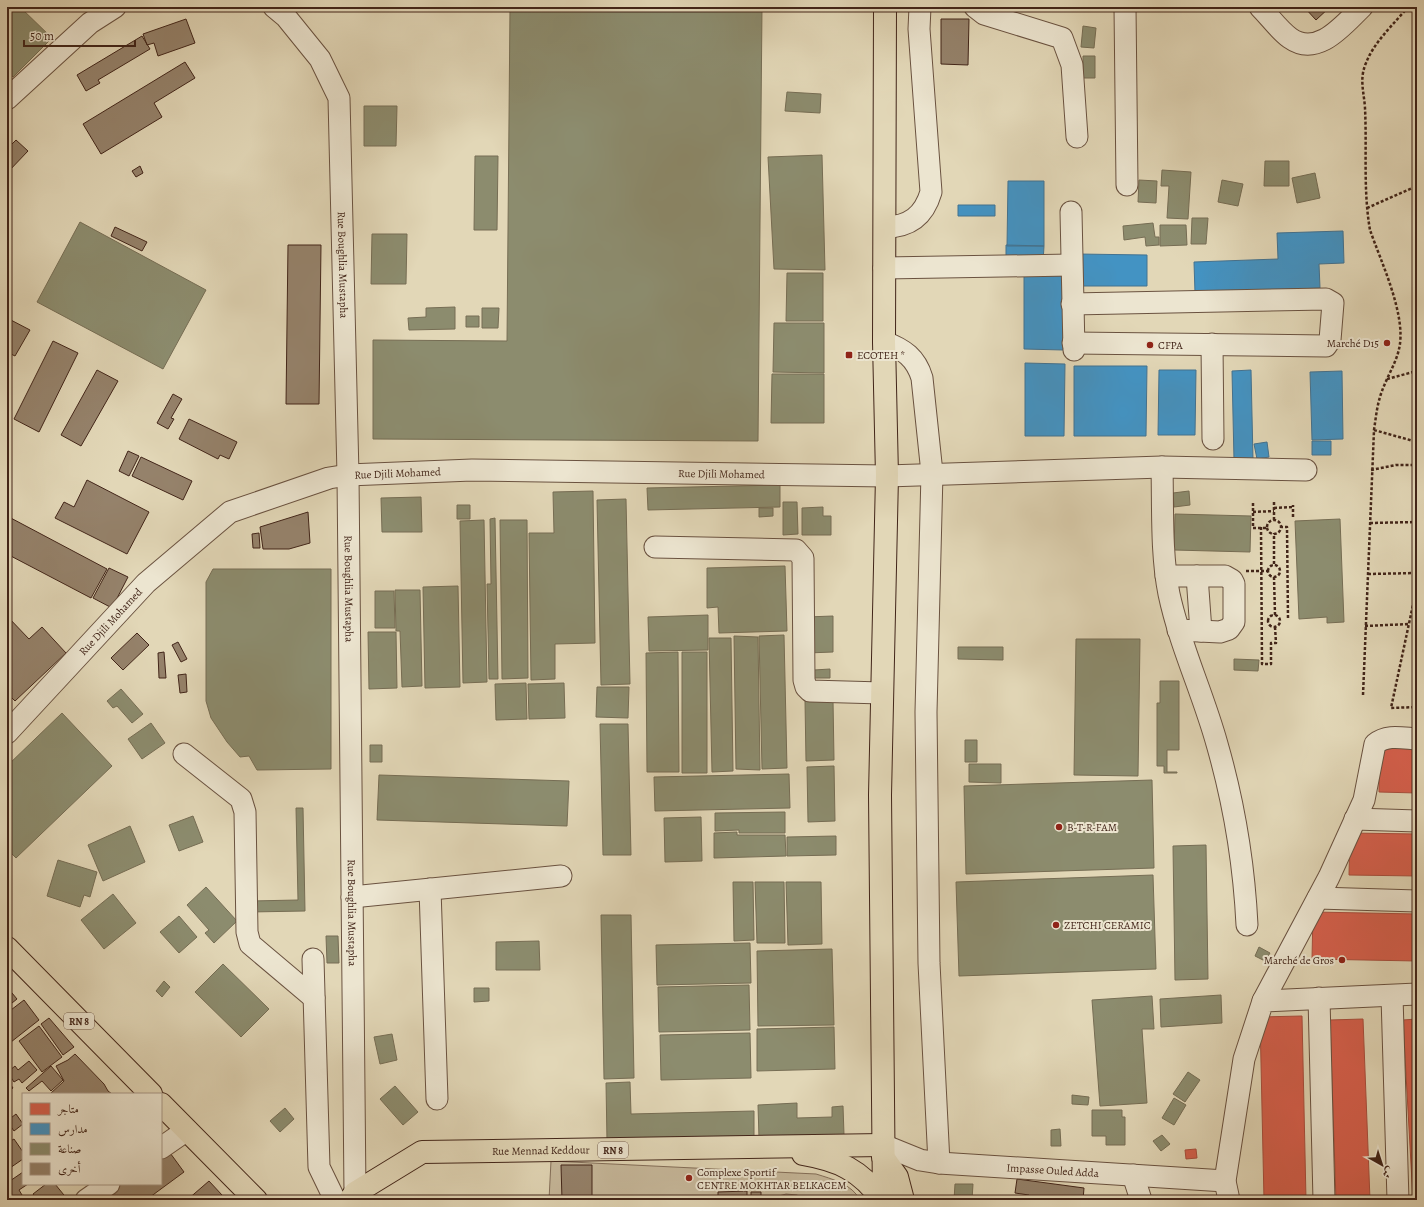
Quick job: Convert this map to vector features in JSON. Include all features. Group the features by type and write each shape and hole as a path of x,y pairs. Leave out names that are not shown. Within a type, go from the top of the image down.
{"main road":[{"path":"883,1200 880,803 887,476 884,342 885,7"},
{"name":"RN 8","path":"7,948 150,1093"},
{"path":"162,1105 256,1200"},
{"path":"782,1146 793,1152 823,1157 850,1168 869,1183 883,1200"},
{"name":"Rue Mennad Keddour","path":"352,1197 422,1152 782,1146 883,1151"},
{"path":"883,1151 897,1177 903,1200"}],"street":[{"path":"7,99 90,23 115,7"},
{"name":"Rue Boughlia Mustapha","path":"274,7 286,17 320,59 339,98 348,475 352,897 352,1197"},
{"path":"884,227 900,226 915,219 922,212 931,192 919,29 920,7"},
{"path":"975,7 984,14 1062,38 1072,65 1078,137"},
{"path":"1125,7 1127,185"},
{"path":"1260,7 1290,38 1307,44 1325,40 1362,7"},
{"path":"1071,212 1071,265 1073,346 1212,344 1326,346 1330,340 1333,303 1326,299 1072,304"},
{"path":"884,268 1071,265"},
{"path":"884,342 903,350 916,362 920,370 932,473 926,727 929,963 939,1163"},
{"path":"1212,344 1213,439"},
{"path":"1162,468 1166,576 1178,630 1217,743 1231,797 1245,879 1247,926"},
{"name":"Rue Djili Mohamed","path":"7,734 146,583 230,512 329,478 348,475 472,470 887,476 932,473 1162,468 1306,470"},
{"path":"655,547 796,550 803,558 804,680 806,687 810,691 882,693"},
{"path":"1166,576 1225,576 1232,580 1234,584 1234,617 1232,626 1224,631 1178,630"},
{"path":"1197,576 1201,631"},
{"path":"1227,1191 1244,1058 1263,1001 1318,898 1364,800 1375,744 1380,740 1390,737 1417,739"},
{"path":"184,754 241,799 245,812 247,932 250,944 314,998"},
{"path":"1355,819 1417,821"},
{"path":"352,897 561,876"},
{"path":"430,889 437,1099"},
{"path":"1318,898 1417,901"},
{"path":"313,959 319,1167 335,1200"},
{"path":"1263,1001 1417,994"},
{"path":"1392,996 1398,1200"},
{"path":"1320,998 1324,1200"},
{"path":"162,1147 187,1130"},
{"name":"Impasse Ouled Adda","path":"883,1151 939,1163 1133,1175 1227,1191"},
{"path":"1133,1175 1141,1200"},
{"path":"86,1200 108,1185"}],"path":[{"path":"1363,695 1374,430 1377,409 1399,350 1401,339 1400,326 1391,289 1370,230 1367,208 1365,108 1362,84 1363,70 1373,50 1408,7"},
{"path":"1367,208 1417,186"},
{"path":"1387,379 1417,372"},
{"path":"1374,430 1417,442"},
{"path":"1372,470 1396,465 1417,465"},
{"path":"1274,501 1274,520"},
{"path":"1253,502 1254,528 1267,528 1270,532 1274,533"},
{"path":"1274,508 1293,506 1293,517"},
{"path":"1253,512 1274,511"},
{"path":"1274,520 1279,523 1280,527"},
{"path":"1267,528 1269,522 1274,520"},
{"path":"1369,524 1417,522"},
{"path":"1274,533 1279,531 1280,527"},
{"path":"1280,527 1287,527 1288,620"},
{"path":"1260,528 1262,664 1271,664 1271,643 1276,643 1275,627"},
{"path":"1274,533 1274,564"},
{"path":"1274,564 1277,565 1280,570"},
{"path":"1274,564 1269,566 1267,571 1269,576 1274,577 1279,575 1280,570"},
{"path":"1280,570 1288,570"},
{"path":"1367,574 1417,573"},
{"path":"1274,577 1275,615"},
{"path":"1417,586 1391,708 1417,708"},
{"path":"1268,622 1270,617 1275,615"},
{"path":"1275,615 1280,618 1280,621 1278,626 1275,627"},
{"path":"1261,622 1268,622 1269,625 1275,627"},
{"path":"1365,626 1409,624"}],"shaded area":[{"name":"Complexe Sportif CENTRE MOKHTAR BELKACEM","path":"551,1161 816,1174 835,1180 847,1186 860,1200 549,1200"},
{"path":"786,1194 797,1195 805,1200 776,1200 779,1196"}],"building: متاجر":[{"path":"1379,746 1417,746 1417,793 1379,792"},
{"path":"1350,833 1417,834 1417,876 1349,875"},
{"path":"1313,912 1417,914 1417,961 1312,959"},
{"path":"1302,1016 1306,1200 1264,1200 1260,1017"},
{"path":"1363,1019 1370,1200 1336,1200 1330,1020"},
{"path":"1417,1019 1417,1200 1413,1200 1403,1020"},
{"path":"1196,1149 1197,1158 1186,1159 1185,1150"}],"building: مدارس":[{"path":"1008,181 1044,181 1044,246 1007,246"},
{"path":"958,205 995,205 995,216 958,216"},
{"path":"1343,231 1344,263 1319,264 1320,288 1195,293 1194,262 1278,259 1277,233"},
{"path":"1006,245 1044,246 1043,263 1006,262"},
{"path":"1078,254 1147,255 1147,286 1077,286"},
{"path":"1024,273 1063,273 1063,350 1024,349"},
{"path":"1025,363 1065,364 1064,436 1025,436"},
{"path":"1074,366 1147,366 1146,436 1074,436"},
{"path":"1159,370 1196,370 1195,435 1158,435"},
{"path":"1251,370 1253,460 1234,460 1232,371"},
{"path":"1342,371 1343,439 1312,440 1310,372"},
{"path":"1312,441 1331,441 1331,455 1312,455"},
{"path":"1267,442 1269,457 1257,459 1254,444"}],"building: صناعة":[{"path":"7,7 20,7 52,38 13,77 7,71"},
{"path":"510,7 762,7 758,441 373,439 373,340 507,341"},
{"path":"1083,26 1096,28 1094,48 1081,47"},
{"path":"1083,56 1095,56 1095,78 1083,78"},
{"path":"787,92 821,94 820,113 785,111"},
{"path":"364,106 397,106 396,146 364,146"},
{"path":"822,155 825,270 774,269 768,157"},
{"path":"475,156 498,156 497,230 474,230"},
{"path":"1265,161 1289,161 1289,186 1264,186"},
{"path":"1162,170 1191,172 1188,219 1167,218 1169,186 1161,186"},
{"path":"1315,173 1320,198 1297,203 1292,178"},
{"path":"1139,180 1157,181 1156,203 1138,202"},
{"path":"1222,180 1243,184 1238,206 1218,202"},
{"path":"1192,218 1208,218 1206,244 1191,244"},
{"path":"80,222 206,290 163,369 37,302"},
{"path":"1153,223 1155,237 1159,237 1159,245 1146,246 1145,237 1124,240 1123,226"},
{"path":"1160,225 1186,225 1187,245 1160,246"},
{"path":"372,234 407,234 406,284 371,284"},
{"path":"787,273 823,273 823,321 786,321"},
{"path":"455,307 455,329 409,330 408,318 426,317 426,308"},
{"path":"482,308 499,308 498,328 482,328"},
{"path":"466,316 479,316 479,327 466,327"},
{"path":"774,323 824,323 824,373 773,372"},
{"path":"772,374 824,374 824,423 771,423"},
{"path":"780,485 780,507 648,510 647,488"},
{"path":"593,491 595,643 555,644 555,679 531,680 529,533 554,533 553,492"},
{"path":"1189,491 1190,505 1174,507 1173,493"},
{"path":"421,497 422,532 382,532 381,498"},
{"path":"626,499 630,684 601,685 597,500"},
{"path":"783,502 797,502 798,534 783,535"},
{"path":"457,505 470,505 470,519 457,519"},
{"path":"823,507 823,516 831,516 831,535 802,535 802,508"},
{"path":"759,508 773,508 773,516 759,517"},
{"path":"1175,514 1251,516 1250,552 1174,550"},
{"path":"495,518 498,679 489,679 487,584 491,584 490,519"},
{"path":"1340,519 1344,622 1327,623 1327,617 1299,619 1295,521"},
{"path":"484,520 487,682 463,683 460,521"},
{"path":"500,520 527,520 528,678 502,679"},
{"path":"785,566 787,631 719,633 718,607 707,608 707,568"},
{"path":"213,569 331,569 331,769 257,770 249,756 240,757 227,742 211,718 206,701 206,582"},
{"path":"458,586 460,687 425,688 423,587"},
{"path":"395,590 420,590 422,686 402,687 400,631 396,631"},
{"path":"375,591 394,591 395,628 375,628"},
{"path":"708,615 708,650 649,651 648,617"},
{"path":"833,616 833,652 807,653 806,617"},
{"path":"368,632 396,632 397,688 369,689"},
{"path":"784,635 787,768 762,769 759,636"},
{"path":"734,636 758,637 760,770 736,769"},
{"path":"709,638 731,638 733,771 712,772"},
{"path":"1076,639 1140,639 1138,776 1074,775"},
{"path":"958,647 1003,647 1003,660 958,659"},
{"path":"678,652 679,772 647,772 646,653"},
{"path":"682,652 707,652 707,773 682,773"},
{"path":"1234,659 1259,660 1258,671 1234,670"},
{"path":"830,669 830,678 814,678 814,670"},
{"path":"1160,681 1179,681 1179,750 1167,750 1167,772 1177,773 1164,773 1164,766 1157,766 1157,703 1160,703"},
{"path":"526,683 527,719 496,720 495,684"},
{"path":"564,683 565,718 529,719 528,684"},
{"path":"597,687 629,687 628,718 596,717"},
{"path":"121,689 143,714 132,723 117,706 113,708 107,701"},
{"path":"833,700 834,760 806,761 805,701"},
{"path":"62,713 112,766 16,858 7,849 7,766"},
{"path":"151,723 165,743 142,759 128,739"},
{"path":"600,724 628,724 631,855 603,855"},
{"path":"965,740 977,740 977,762 965,762"},
{"path":"370,745 382,745 382,762 370,762"},
{"path":"969,764 1001,764 1001,783 969,782"},
{"path":"834,766 835,821 808,822 807,767"},
{"path":"789,774 790,808 655,811 654,777"},
{"path":"379,775 569,781 567,826 377,820"},
{"name":"B-T-R-FAM","path":"1152,780 1154,868 966,874 964,786"},
{"path":"296,808 303,808 305,911 250,912 250,901 298,900"},
{"path":"785,812 785,833 739,833 739,830 715,831 715,813"},
{"path":"193,816 203,842 179,851 169,825"},
{"path":"701,817 702,861 665,862 664,818"},
{"path":"130,826 145,862 103,881 88,845"},
{"path":"737,832 737,835 785,835 786,856 714,858 714,833"},
{"path":"836,836 836,855 787,856 787,837"},
{"path":"1206,845 1208,979 1175,980 1173,846"},
{"path":"58,860 97,872 90,897 84,895 80,907 47,896"},
{"name":"ZETCHI CERAMIC","path":"1153,875 1156,969 959,976 956,882"},
{"path":"733,882 753,882 754,940 734,941"},
{"path":"755,882 784,882 785,943 757,943"},
{"path":"786,882 821,882 822,944 788,945"},
{"path":"206,887 237,921 214,943 205,933 209,930 187,905"},
{"path":"113,894 136,923 104,949 81,920"},
{"path":"601,915 631,915 634,1078 604,1079"},
{"path":"179,916 197,937 179,953 160,932"},
{"path":"326,936 338,936 339,963 327,963"},
{"path":"539,941 540,970 496,970 496,942"},
{"path":"750,943 751,983 657,985 656,945"},
{"path":"1259,947 1270,953 1265,961 1255,956"},
{"path":"832,949 834,1025 758,1026 757,951"},
{"path":"223,964 269,1009 241,1037 195,992"},
{"path":"164,981 170,987 162,997 156,991"},
{"path":"749,985 750,1030 659,1032 658,987"},
{"path":"474,988 489,988 489,1001 474,1002"},
{"path":"1221,995 1222,1023 1161,1027 1160,999"},
{"path":"1152,996 1154,1029 1142,1029 1147,1103 1100,1106 1092,1000"},
{"path":"834,1027 835,1069 757,1071 757,1029"},
{"path":"750,1033 751,1078 661,1080 660,1035"},
{"path":"392,1034 397,1060 380,1064 374,1037"},
{"path":"1188,1072 1200,1080 1185,1102 1173,1094"},
{"path":"630,1082 631,1114 754,1111 754,1138 607,1141 606,1083"},
{"path":"395,1086 418,1112 403,1125 380,1099"},
{"path":"1072,1095 1089,1097 1088,1105 1072,1104"},
{"path":"1174,1098 1186,1105 1174,1125 1162,1118"},
{"path":"797,1103 797,1118 832,1117 832,1107 843,1106 844,1135 759,1138 758,1105"},
{"path":"285,1108 294,1119 280,1132 270,1121"},
{"path":"1092,1110 1122,1110 1122,1117 1125,1117 1125,1145 1106,1145 1106,1136 1092,1136"},
{"path":"1060,1129 1061,1146 1051,1146 1051,1130"},
{"path":"1162,1135 1170,1144 1161,1151 1153,1141"},
{"path":"955,1184 973,1184 972,1200 954,1200"}],"building: أخرى":[{"path":"994,7 1092,7 1092,10 993,10"},
{"path":"1304,7 1330,7 1316,20"},
{"path":"186,19 195,43 158,56 154,43 147,45 143,34"},
{"path":"941,19 969,19 968,65 941,64"},
{"path":"142,36 150,49 98,80 100,83 86,91 77,75"},
{"path":"185,62 195,78 154,103 162,117 101,154 83,124"},
{"path":"16,140 28,151 7,173 7,149"},
{"path":"140,166 143,173 136,177 132,171"},
{"path":"115,227 147,242 142,251 111,236"},
{"path":"288,245 321,245 319,404 286,404"},
{"path":"7,318 30,330 15,356 7,352"},
{"path":"53,341 78,353 39,432 14,419"},
{"path":"97,370 118,381 81,446 61,435"},
{"path":"173,394 182,399 171,418 174,419 168,429 157,423"},
{"path":"189,419 237,442 229,459 220,455 218,459 179,439"},
{"path":"128,451 139,456 129,476 119,471"},
{"path":"141,457 192,481 183,500 132,476"},
{"path":"87,480 149,512 127,554 55,518 64,502 74,507"},
{"path":"308,512 310,543 289,549 263,549 260,527"},
{"path":"7,516 107,569 91,598 7,554"},
{"path":"259,533 260,548 253,548 252,534"},
{"path":"109,568 128,577 112,608 93,598"},
{"path":"7,616 29,639 42,627 66,653 15,701 7,693"},
{"path":"137,633 149,645 123,670 111,658"},
{"path":"178,642 187,659 181,662 172,645"},
{"path":"164,652 166,678 159,678 158,653"},
{"path":"186,674 187,692 180,693 178,675"},
{"path":"7,987 17,999 7,1007"},
{"path":"24,1000 39,1020 11,1042 7,1037 7,1013"},
{"path":"49,1018 74,1047 63,1055 41,1024"},
{"path":"39,1026 62,1057 42,1072 19,1041"},
{"path":"75,1054 111,1093 51,1093 64,1081 56,1066 68,1060"},
{"path":"29,1061 37,1070 22,1083 19,1079 14,1082 10,1076 12,1074 9,1071 15,1066 18,1070"},
{"path":"51,1066 63,1080 51,1091 42,1081 29,1091 26,1088"},
{"path":"7,1075 10,1079 8,1081 13,1088 7,1092"},
{"path":"16,1114 22,1125 14,1131 7,1121"},
{"path":"14,1139 22,1151 22,1160 7,1170 7,1143"},
{"path":"165,1146 184,1172 146,1200 91,1200 112,1185 162,1185 162,1148"},
{"path":"561,1165 592,1165 592,1200 562,1200"},
{"path":"22,1173 22,1185 26,1185 19,1190 25,1200 7,1200 7,1183"},
{"path":"1017,1179 1084,1188 1083,1200 1028,1200 1029,1195 1015,1193"},
{"path":"209,1181 222,1195 216,1200 187,1200"},
{"path":"45,1185 56,1185 68,1200 37,1200 33,1194"},
{"path":"747,1191 747,1200 718,1200 718,1192"},
{"path":"751,1192 761,1192 761,1200 751,1200"}],"place":[{"name":"Marché D15","path":"1387,343"},
{"name":"CFPA","path":"1150,345"},
{"name":"ECOTEH *","path":"849,355"},
{"name":"B-T-R-FAM","path":"1059,827"},
{"name":"ZETCHI CERAMIC","path":"1056,925"},
{"name":"Marché de Gros","path":"1342,960"},
{"name":"Complexe Sportif CENTRE MOKHTAR BELKACEM","path":"689,1178"}]}
